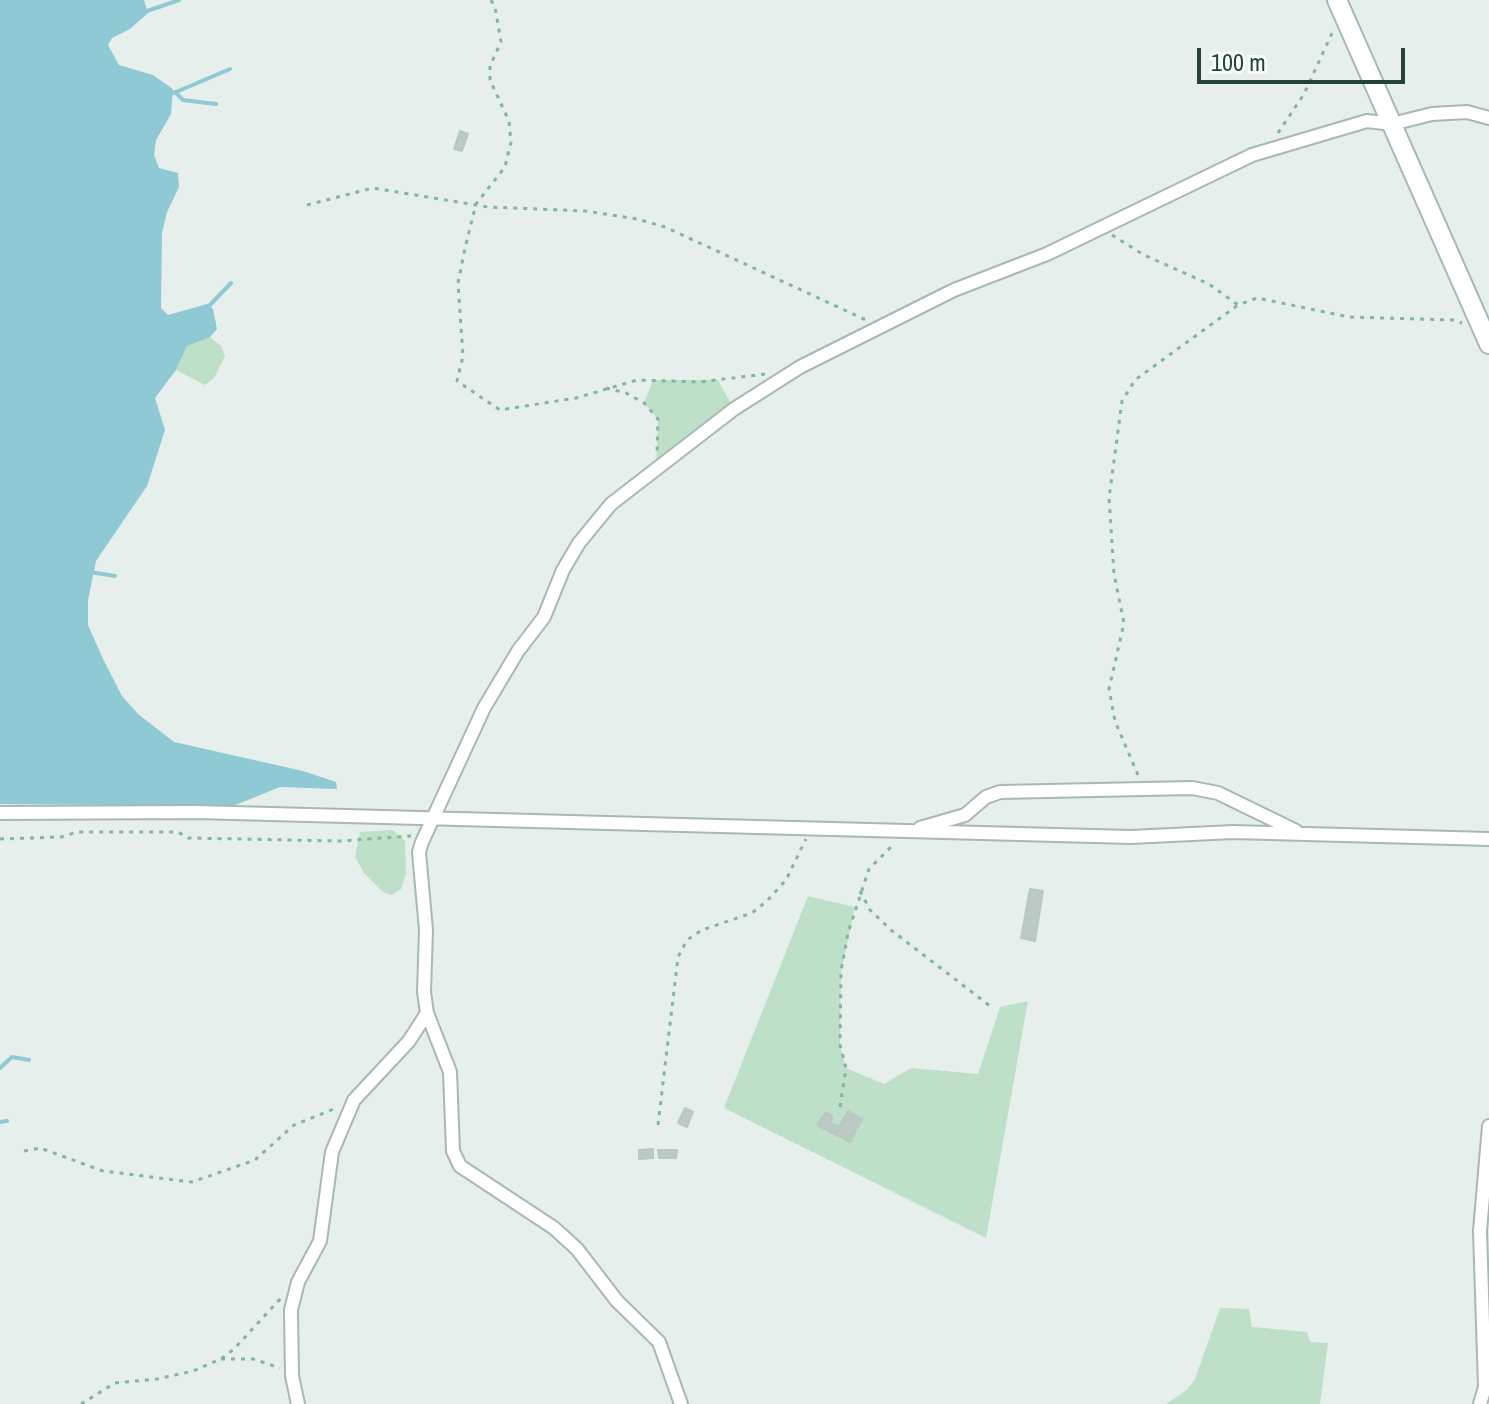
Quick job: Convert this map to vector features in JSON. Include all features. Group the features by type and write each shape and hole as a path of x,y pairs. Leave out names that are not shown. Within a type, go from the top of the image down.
{"street":[{"path":"1339,5 1487,338"},
{"path":"681,1404 659,1342 617,1301 577,1249 554,1228 460,1166 453,1151 450,1072 427,1013 423,964 426,930 419,852 484,708 518,651 544,617 563,570 579,543 611,504 734,409 800,367 954,290 1047,254 1263,152 1367,121 1392,124 1450,112 1467,112 1489,118"},
{"path":"908,831 965,815 986,797 1000,792 1192,788 1218,793 1302,834"},
{"path":"0,813 196,812 1131,837 1233,832 1489,839"},
{"path":"298,1404 292,1372 291,1310 298,1282 320,1241 332,1152 354,1100 409,1041 427,1013"},
{"path":"1480,1404 1485,1387 1480,1231 1489,1126"}],"path":[{"path":"491,0 501,42 490,66 490,80 509,121 511,142 505,167 476,204 458,283 463,356 457,381 500,410 576,398 637,380 700,382 800,367"},
{"path":"495,7 499,0"},
{"path":"1263,152 1304,94 1339,5"},
{"path":"307,205 373,188 476,204 586,211 665,227 880,327"},
{"path":"1103,227 1127,246 1209,284 1238,305"},
{"path":"1169,789 1139,776 1125,750 1109,689 1124,623 1114,574 1109,498 1122,401 1128,389 1238,305 1257,298 1349,317 1453,320 1487,338"},
{"path":"606,387 644,403 658,419 656,469"},
{"path":"658,1125 678,957 687,940 702,930 752,913 767,901 786,880 812,829"},
{"path":"840,1107 846,1068 840,1045 841,971 860,891 869,869 908,831"},
{"path":"0,839 61,837 77,832 178,832 188,838 340,841 392,840 426,833"},
{"path":"860,891 870,910 891,930 990,1006"},
{"path":"24,1151 40,1148 67,1155 103,1171 192,1182 255,1160 294,1125 354,1100"},
{"path":"221,1359 298,1282"},
{"path":"81,1404 115,1383 169,1376 221,1359 253,1359 292,1372"}],"green space":[{"path":"210,337 221,346 225,356 214,378 205,385 176,370 187,346 195,340"},
{"path":"653,380 718,380 734,409 656,469 658,419 644,403"},
{"path":"393,830 405,841 406,873 401,889 392,895 383,892 364,873 355,857 360,832"},
{"path":"808,896 855,907 841,971 840,1045 846,1068 884,1084 911,1068 978,1074 1000,1007 1028,1001 986,1238 724,1108"},
{"path":"1220,1308 1249,1309 1252,1327 1307,1332 1310,1342 1328,1343 1320,1404 1166,1404 1187,1390 1195,1379"}],"water":[{"path":"0,0 144,0 148,13 130,29 112,38 108,45 119,65 153,75 173,89 171,114 156,140 154,155 159,168 178,173 179,187 167,212 162,233 161,308 168,315 207,304 213,309 217,329 210,337 187,346 176,370 155,398 165,430 147,486 96,561 88,600 88,625 122,696 138,714 174,742 303,771 336,782 337,789 280,787 233,806 0,804"}],"building":[{"path":"460,131 468,134 462,151 454,149"},
{"path":"1030,889 1043,891 1035,941 1021,938"},
{"path":"685,1108 693,1112 687,1127 678,1123"},
{"path":"848,1111 862,1119 850,1142 817,1125 826,1112 832,1116 831,1123 839,1127"},
{"path":"653,1149 653,1158 639,1159 639,1150"},
{"path":"658,1150 677,1150 676,1158 659,1158"}],"waterway":[{"path":"144,12 179,0"},
{"path":"169,95 230,69"},
{"path":"175,92 183,100 216,104"},
{"path":"208,307 231,283"},
{"path":"90,572 115,576"},
{"path":"0,1068 12,1057 29,1060"},
{"path":"0,1122 7,1121"}]}
